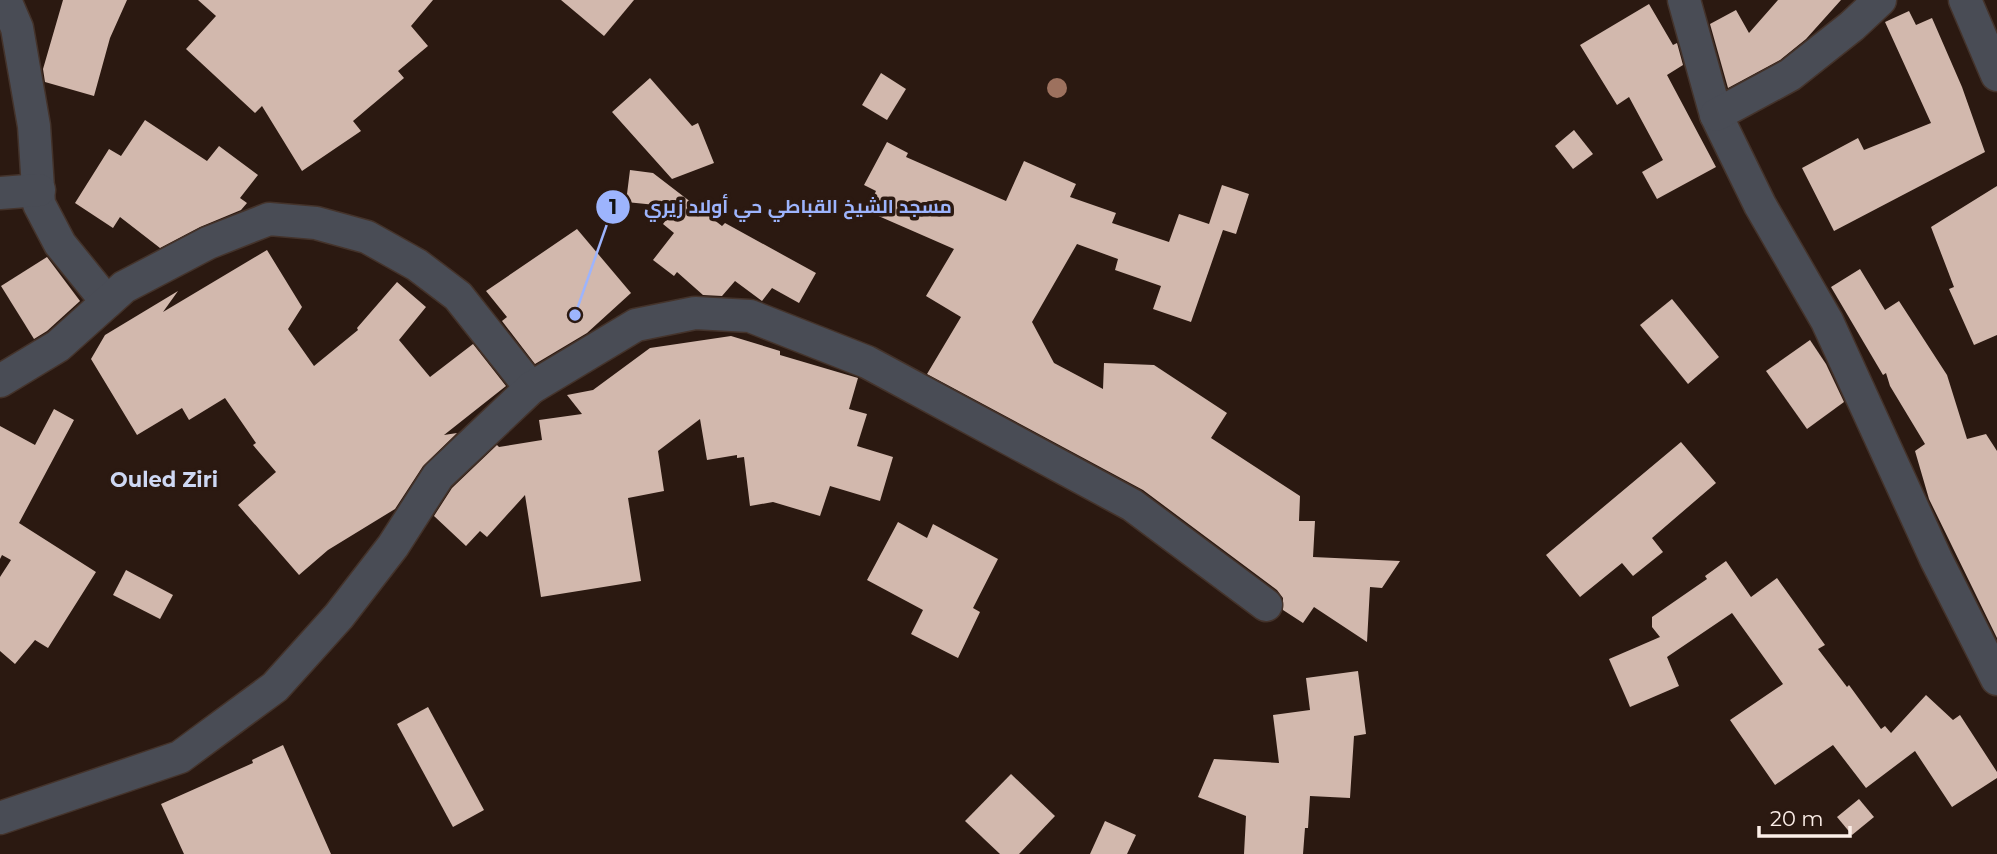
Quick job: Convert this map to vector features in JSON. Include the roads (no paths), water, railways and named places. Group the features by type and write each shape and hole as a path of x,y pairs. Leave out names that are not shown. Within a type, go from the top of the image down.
{"street":[{"path":"5,0 17,28 32,114 40,204 60,244 107,302"},
{"path":"1684,0 1716,115 1760,205 1827,321 1936,559 1997,679"},
{"path":"1716,115 1790,75 1880,0"},
{"path":"1965,0 1997,75"},
{"path":"0,193 39,190"},
{"path":"0,381 58,346 124,287 208,243 269,219 316,223 367,237 417,265 458,296 531,388"},
{"path":"0,818 180,757 275,687 339,617 393,546 438,476 531,388 636,325 695,313 750,316 867,362 1132,505 1266,606"}],"place":[{"name":"مسجد الشيخ القباطي حي أولاد زيري","path":"575,315"}],"district":[{"name":"Ouled Ziri","path":"164,479"}]}
